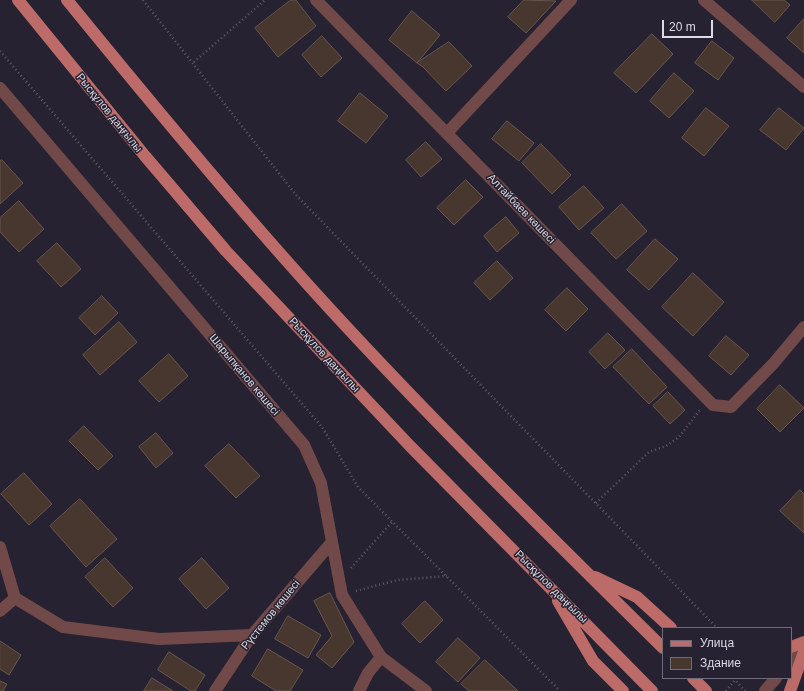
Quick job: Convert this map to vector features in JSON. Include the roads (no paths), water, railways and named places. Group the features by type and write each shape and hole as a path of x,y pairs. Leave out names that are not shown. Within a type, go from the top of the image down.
{"main road":[{"name":"Рысқұлов даңғылы","path":"18,0 145,156 226,251 410,446 548,584 652,691"},
{"path":"67,0 185,145 311,288 436,421 586,573 662,647"},
{"path":"586,573 637,597 670,627"},
{"path":"548,584 593,661 623,691"},
{"path":"792,647 804,642"},
{"path":"790,691 804,652"},
{"path":"694,679 706,691"}],"street":[{"name":"Алтайбаев көшесі","path":"316,0 713,405 730,407 773,364 804,327"},
{"path":"447,133 571,0"},
{"path":"704,0 804,87"},
{"name":"Шарыпқанов көшесі","path":"0,88 304,445 321,483 342,595 381,657 426,691"},
{"name":"Рүстемов көшесі","path":"214,691 252,635 332,542"},
{"path":"0,547 15,598 63,627 160,640 252,635"},
{"path":"0,611 15,598"},
{"path":"792,660 804,645"},
{"path":"359,691 368,673 381,657"},
{"path":"765,691 775,679"}]}
